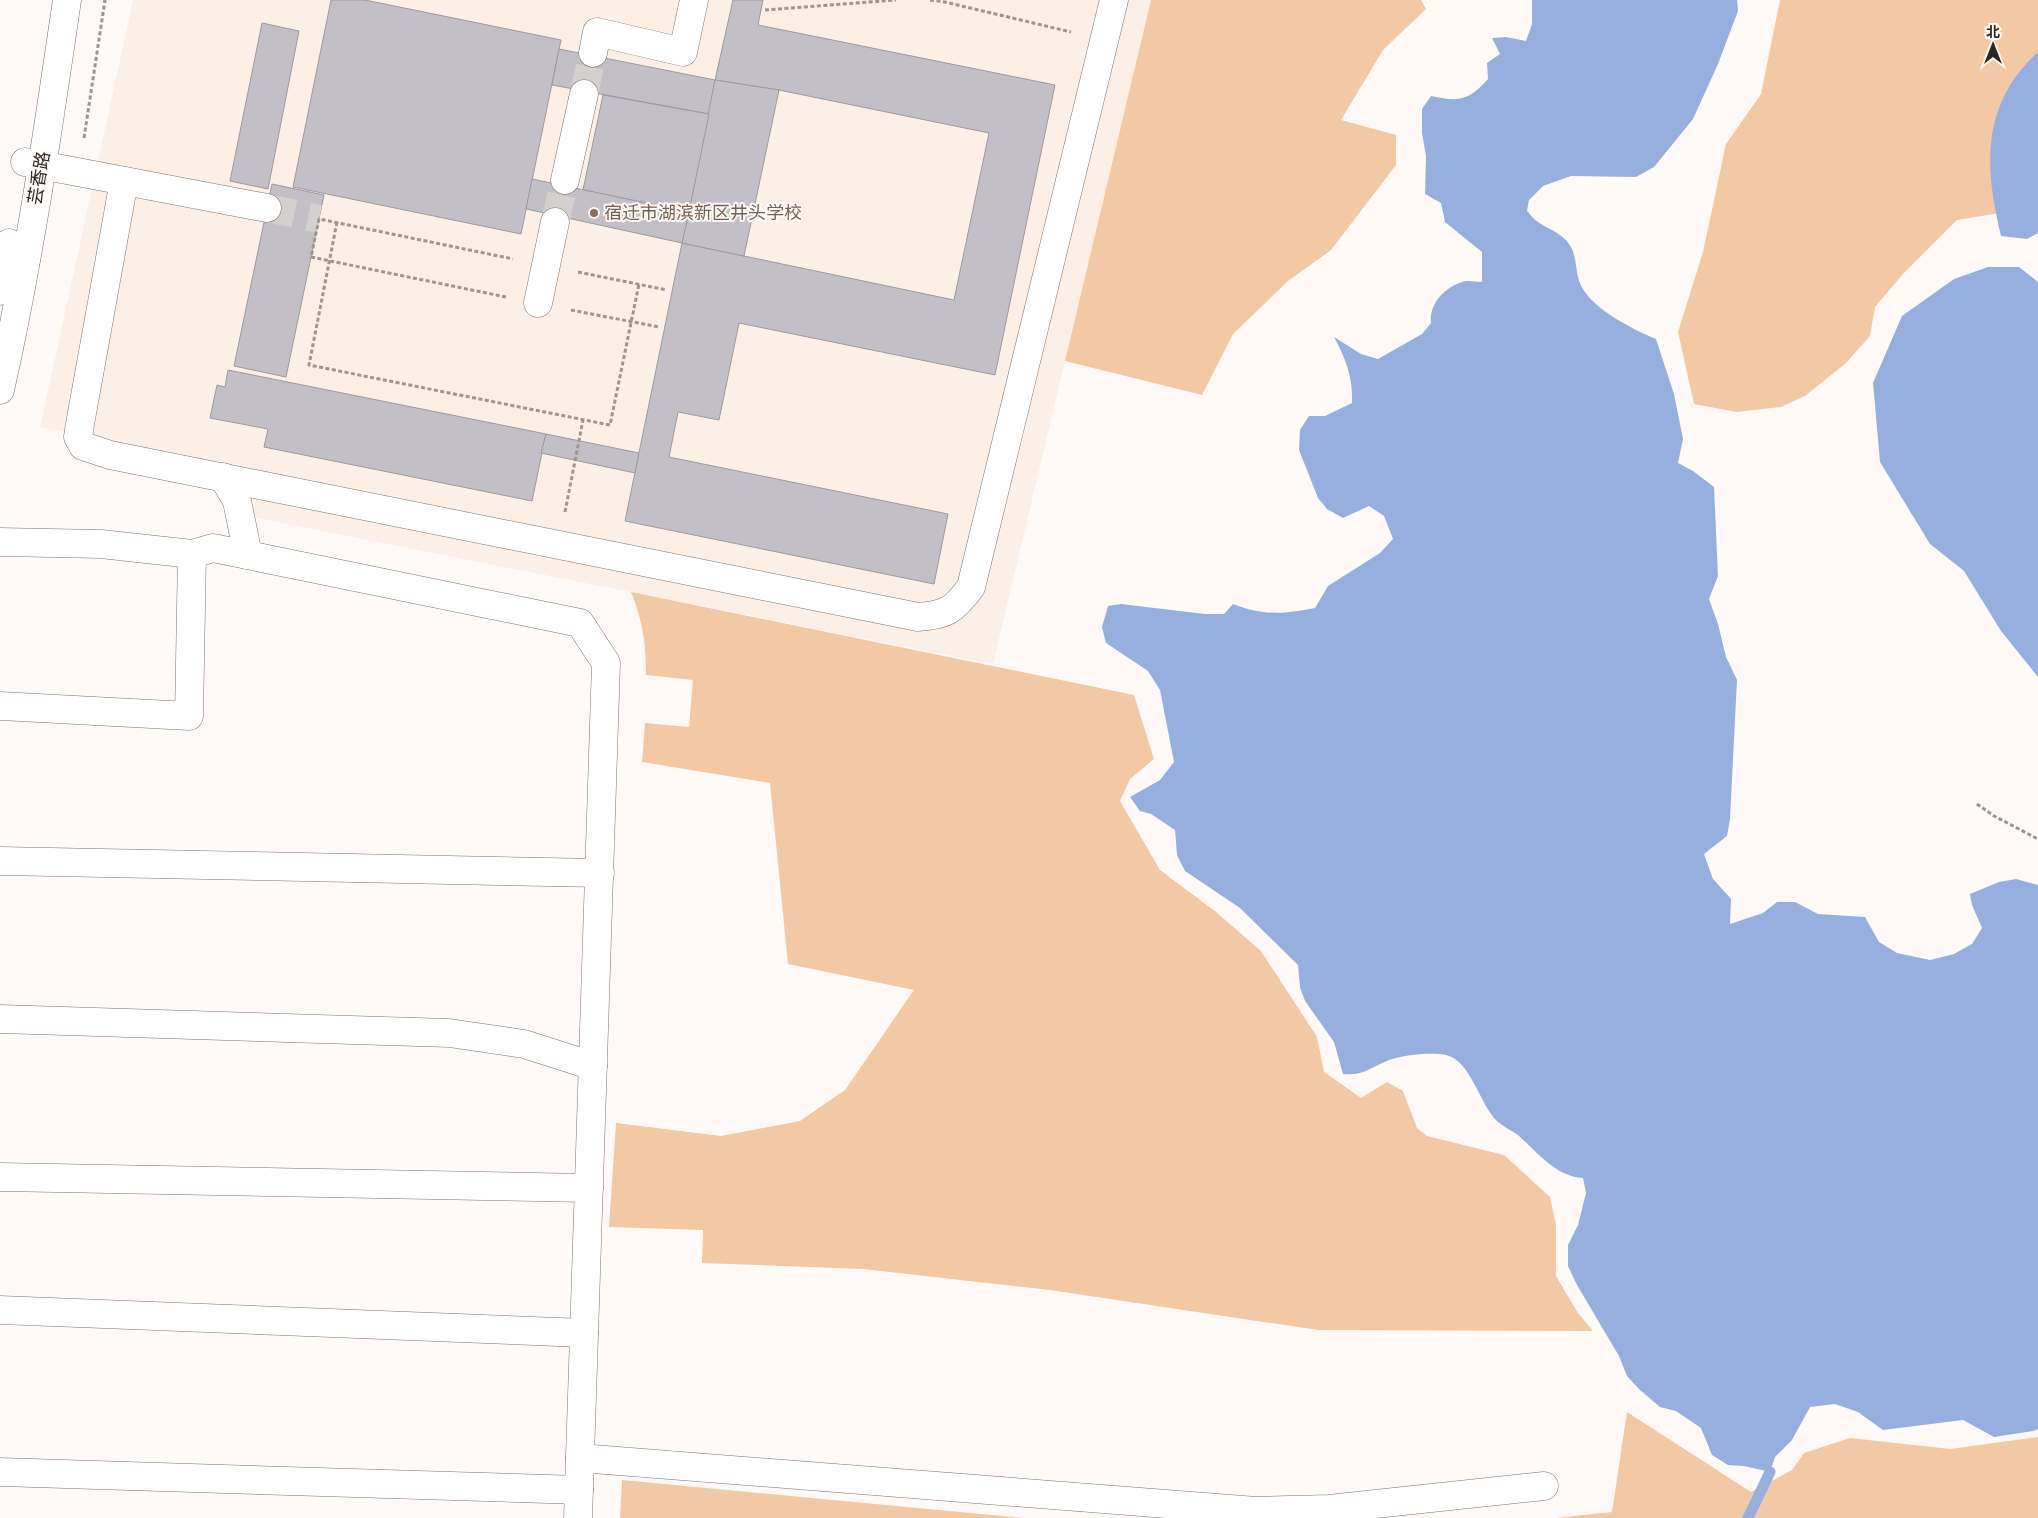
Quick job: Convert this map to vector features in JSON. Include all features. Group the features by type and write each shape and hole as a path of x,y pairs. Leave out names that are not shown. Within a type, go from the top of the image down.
{"street":[{"name":"芸香路","path":"0,390 32,164 49,0"},
{"name":"芸香路","path":"0,291 32,164 67,0"},
{"path":"593,53 597,32 683,52 694,0"},
{"path":"124,182 78,437 83,446 110,455 918,617 938,616 958,604 971,587 1114,0"},
{"path":"565,180 584,94"},
{"path":"32,164 267,208"},
{"path":"538,303 555,222"},
{"path":"223,477 237,501 248,555"},
{"path":"0,542 101,544 248,555 580,623 606,663 578,1518"},
{"path":"0,706 189,716 202,551"},
{"path":"0,861 600,873"},
{"path":"0,1019 449,1032 524,1044 593,1066"},
{"path":"0,1177 589,1188"},
{"path":"0,1310 584,1333"},
{"path":"580,1458 1256,1511 1329,1509 1544,1486"},
{"path":"0,1472 579,1490"}],"path":[{"path":"79,172 105,0"},
{"path":"765,10 896,0"},
{"path":"930,0 1104,40"},
{"path":"659,327 311,257 319,219 667,290"},
{"path":"337,222 308,365 610,425 639,284"},
{"path":"559,545 583,420"},
{"path":"1977,804 1994,816 2038,839"}],"shaded area":[{"name":"宿迁市湖滨新区井头学校","path":"133,0 1151,0 993,664 252,517 260,472 40,427"},
{"path":"1151,0 1421,0 1426,9 1383,50 1341,120 1396,135 1396,165 1331,250 1288,281 1233,334 1202,395 1065,361"},
{"path":"1780,0 2038,0 2038,204 2030,208 1957,220 1903,274 1875,307 1870,336 1846,363 1805,396 1781,407 1737,412 1694,404 1678,332 1703,252 1726,144 1761,94"},
{"path":"631,592 1134,695 1154,759 1130,779 1120,801 1160,870 1216,912 1261,951 1317,1037 1324,1072 1361,1098 1387,1082 1403,1091 1417,1128 1427,1136 1504,1155 1550,1197 1556,1225 1556,1276 1578,1313 1593,1331 1318,1330 1050,1290 863,1269 702,1263 703,1230 609,1227 616,1123 721,1136 800,1121 845,1090 914,990 788,964 770,783 642,762 645,723 689,727 693,680 646,675 643,633"},
{"path":"1627,1412 1751,1492 1792,1470 1804,1453 1850,1438 1950,1449 2038,1437 2038,1518 1556,1518 1612,1512"},
{"path":"622,1480 1024,1518 620,1518"}],"water":[{"path":"1532,0 1737,0 1738,11 1718,64 1693,119 1654,167 1636,177 1571,176 1543,186 1529,200 1527,211 1537,221 1559,234 1572,248 1579,281 1591,300 1623,323 1656,339 1674,394 1683,439 1678,463 1693,471 1714,487 1718,576 1709,599 1718,624 1726,657 1737,680 1730,819 1727,836 1704,854 1713,879 1731,899 1730,924 1763,913 1777,902 1795,902 1818,914 1865,917 1879,942 1897,953 1930,960 1954,954 1972,944 1982,928 1972,905 1970,894 1999,882 2016,879 2038,885 2038,1429 2033,1431 1994,1437 1963,1420 1883,1430 1858,1412 1835,1404 1810,1407 1792,1440 1775,1457 1770,1472 1744,1466 1728,1465 1712,1455 1701,1428 1676,1411 1660,1407 1627,1376 1619,1356 1577,1285 1568,1266 1568,1245 1578,1225 1586,1193 1583,1178 1573,1177 1564,1173 1547,1162 1518,1135 1496,1120 1462,1065 1446,1055 1409,1055 1389,1060 1357,1074 1343,1074 1334,1042 1305,1001 1300,987 1298,965 1240,908 1185,871 1177,855 1175,830 1151,814 1140,811 1130,797 1160,780 1174,762 1160,690 1148,671 1106,643 1102,627 1108,606 1121,604 1205,614 1224,614 1233,604 1254,611 1274,613 1315,608 1328,586 1380,553 1393,539 1384,516 1369,506 1343,518 1327,509 1318,498 1299,450 1300,430 1309,416 1325,416 1352,403 1348,369 1334,337 1361,354 1378,359 1422,334 1431,323 1432,309 1435,303 1449,288 1464,281 1482,282 1482,252 1445,222 1441,203 1425,194 1426,156 1422,133 1422,109 1431,96 1456,99 1469,96 1475,92 1488,79 1487,63 1500,54 1492,38 1506,37 1526,41 1532,24"},
{"path":"2038,52 2038,233 2027,239 2001,236 1992,185 1990,161 1992,137 1997,115 2006,93 2019,72"},
{"path":"1988,267 2019,267 2038,282 2038,677 2001,631 1964,571 1930,544 1880,462 1873,383 1902,316 1954,279"}],"building":[{"path":"331,0 365,0 561,40 521,234 293,187"},
{"path":"733,0 763,0 758,25 1055,85 995,375 739,323 719,420 678,412 669,457 948,514 934,584 625,521 682,243 954,300 989,133 779,90 715,80"},
{"path":"262,23 299,31 268,189 230,181"},
{"path":"559,49 715,80 709,114 552,85"},
{"path":"715,80 779,90 744,256 682,243"},
{"path":"603,95 709,114 689,212 583,190"},
{"path":"532,179 689,212 682,243 526,209"},
{"path":"272,184 324,195 286,377 234,366"},
{"path":"228,370 546,434 532,501 264,447 268,429 210,418 217,385 225,387"},
{"path":"546,434 639,453 635,473 541,453"}],"waterway":[{"path":"1748,1518 1770,1472"}],"tunnel":[{"path":"584,94 593,53"},
{"path":"555,222 565,180"},
{"path":"267,208 319,219"}],"place":[{"name":"宿迁市湖滨新区井头学校","path":"594,213"}]}
